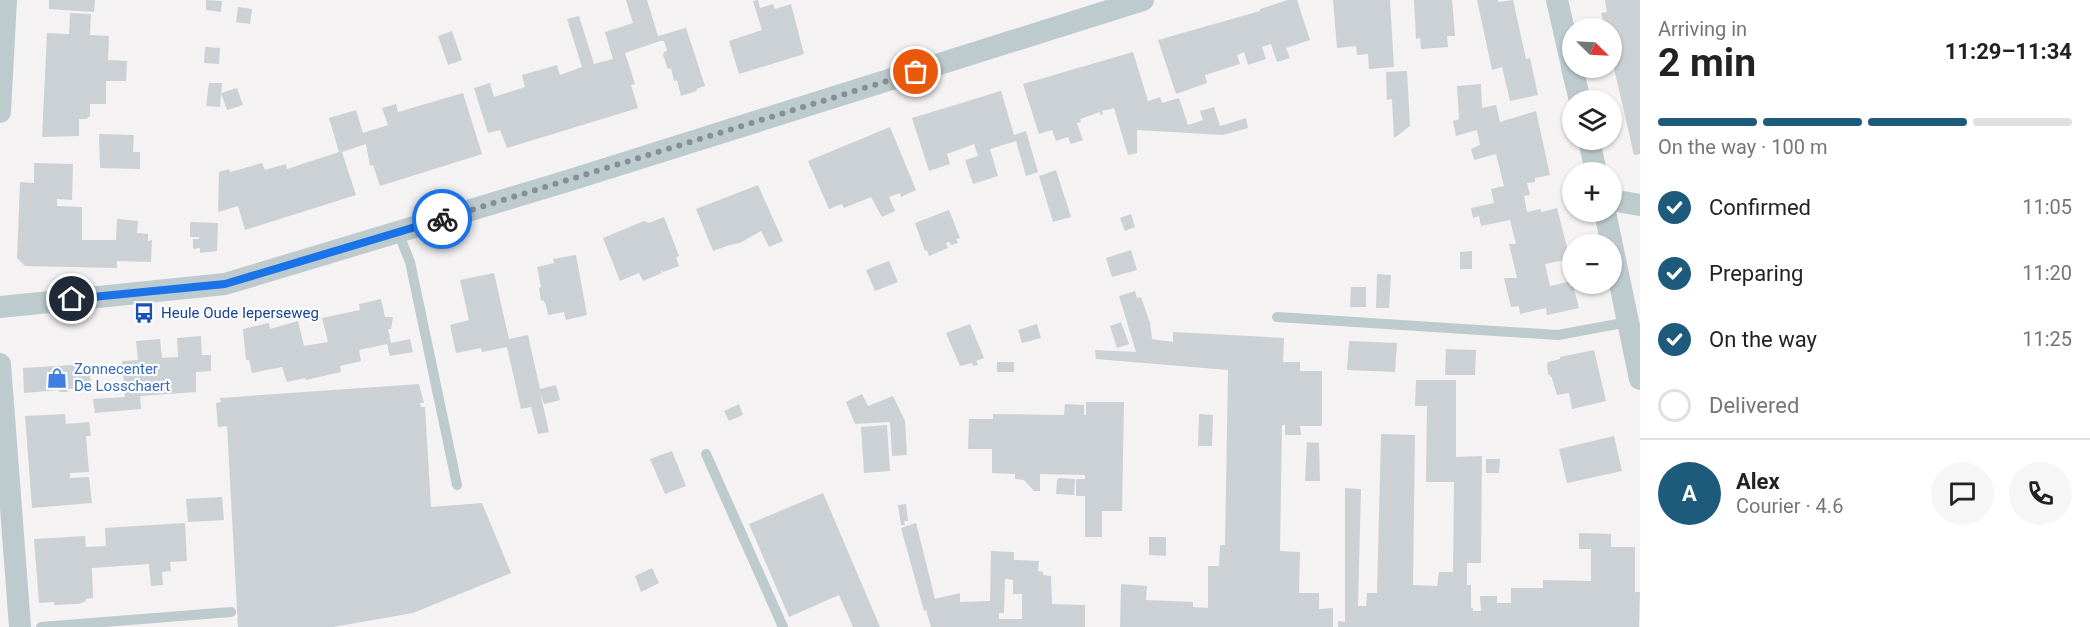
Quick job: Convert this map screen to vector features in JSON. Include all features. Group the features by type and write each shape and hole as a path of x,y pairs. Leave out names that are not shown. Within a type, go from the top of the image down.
{"street":[{"path":"0,112 6,0"},
{"path":"0,306 225,284 652,155 1143,0"},
{"path":"1557,0 1562,22"},
{"path":"1622,202 1640,206"},
{"path":"1607,222 1640,379"},
{"path":"0,364 20,627"}],"lane":[{"path":"398,232 410,262 457,485"},
{"path":"1276,317 1558,335 1628,322"},
{"path":"706,454 783,627"},
{"path":"41,627 231,612"}],"building":[{"path":"49,0 95,0 94,12 49,9"},
{"path":"206,0 222,1 221,12 206,10"},
{"path":"626,0 647,0 658,36 686,28 705,86 681,96 677,80 674,81 671,68 668,69 663,55 667,51 664,41 660,41 625,53 635,84 631,85 638,108 507,148 500,130 488,133 474,88 490,83 494,97 525,87 522,75 557,65 560,75 582,67 567,19 579,16 594,64 613,59 605,32 633,23"},
{"path":"758,0 760,8 773,4 775,9 791,4 804,54 739,74 729,41 762,30 753,1"},
{"path":"1288,0 1297,0 1310,40 1286,48 1290,58 1277,62 1271,44 1262,47 1266,59 1248,65 1244,52 1237,55 1240,64 1205,75 1207,83 1176,94 1158,40 1260,11 1260,9"},
{"path":"1333,0 1390,0 1394,67 1369,69 1368,54 1357,55 1356,46 1337,48"},
{"path":"1414,0 1452,0 1455,36 1447,36 1448,47 1421,49 1420,38 1416,39"},
{"path":"1477,0 1498,0 1498,2 1513,0 1526,59 1530,58 1538,95 1510,101 1502,67 1492,70"},
{"path":"1605,0 1640,0 1640,154 1634,155 1622,103 1622,90 1619,90 1616,78 1622,78 1622,18 1602,18 1601,13 1607,12"},
{"path":"238,7 252,9 250,24 236,22"},
{"path":"70,13 91,14 90,35 109,36 108,60 127,61 126,81 106,81 106,104 90,104 90,116 86,119 79,119 79,136 42,137 47,33 69,34"},
{"path":"452,31 462,60 448,65 438,36"},
{"path":"205,47 220,48 219,64 204,63"},
{"path":"1133,52 1148,101 1160,97 1162,103 1179,98 1188,125 1203,120 1200,111 1214,107 1220,126 1246,118 1248,128 1223,135 1137,130 1137,153 1128,155 1114,108 1102,111 1103,114 1100,115 1100,112 1080,119 1081,122 1077,123 1083,140 1071,144 1068,137 1056,141 1052,130 1039,134 1023,84"},
{"path":"1407,71 1410,126 1394,138 1392,99 1387,100 1386,72"},
{"path":"209,83 222,83 220,107 206,106"},
{"path":"1481,84 1482,108 1496,105 1500,122 1536,111 1550,175 1535,178 1535,182 1527,183 1530,195 1524,196 1527,212 1541,209 1541,212 1557,208 1564,234 1562,261 1545,264 1550,286 1562,283 1562,294 1575,294 1579,308 1547,315 1546,308 1520,314 1519,306 1511,307 1504,278 1517,278 1509,244 1516,244 1510,220 1481,226 1479,216 1473,218 1471,208 1494,203 1491,189 1504,186 1496,154 1474,160 1471,149 1480,145 1477,130 1456,136 1453,121 1459,119 1457,86"},
{"path":"237,88 243,105 227,110 221,93"},
{"path":"1001,91 1014,135 1026,131 1038,172 1026,176 1016,141 990,149 998,176 973,184 965,160 978,156 974,144 947,154 950,164 929,171 912,118"},
{"path":"463,93 482,154 380,186 373,165 370,166 366,144 342,152 356,195 245,230 238,206 218,212 219,172 229,169 230,172 262,163 265,170 286,164 287,169 339,152 329,118 356,110 363,133 388,125 382,108 396,104 398,112"},
{"path":"890,127 916,190 901,197 900,193 889,197 895,211 882,217 871,197 844,208 842,204 829,209 808,161"},
{"path":"99,134 134,135 133,152 140,152 140,169 100,168"},
{"path":"34,163 73,164 72,200 57,199 57,206 82,207 82,240 116,240 117,219 138,221 137,233 148,234 148,241 152,240 151,262 117,261 117,268 25,266 17,258 20,182 34,183"},
{"path":"1056,170 1071,217 1053,222 1039,176"},
{"path":"758,185 783,241 769,247 761,231 740,243 713,251 696,209"},
{"path":"949,210 960,238 956,239 958,243 951,245 949,242 946,243 948,248 929,256 915,223"},
{"path":"1131,214 1135,227 1125,231 1120,218"},
{"path":"664,217 679,256 676,257 679,266 663,272 660,269 662,273 643,281 639,273 620,281 603,238 644,221 649,223"},
{"path":"190,222 218,223 217,251 200,253 200,248 193,249 193,239 199,239 199,237 190,237"},
{"path":"1131,250 1137,270 1112,277 1106,258"},
{"path":"1472,251 1472,269 1460,269 1460,252"},
{"path":"576,255 587,315 566,320 564,312 548,315 546,305 543,300 541,301 537,267 554,263 553,259"},
{"path":"889,261 898,282 875,291 866,270"},
{"path":"494,273 509,339 528,335 540,389 556,385 560,400 544,404 540,392 549,432 538,434 531,407 521,409 507,347 482,352 481,348 456,353 450,325 469,320 460,280"},
{"path":"1377,274 1391,275 1389,308 1376,308"},
{"path":"1351,287 1366,287 1366,307 1350,307"},
{"path":"1135,291 1137,298 1141,297 1150,323 1152,339 1173,342 1173,332 1284,338 1283,362 1300,362 1300,371 1322,371 1322,426 1300,426 1301,435 1285,435 1285,425 1282,425 1280,551 1300,552 1299,593 1319,593 1319,609 1333,608 1333,627 1120,627 1121,584 1147,586 1146,600 1193,602 1193,607 1208,608 1208,566 1219,566 1220,545 1225,545 1228,370 1096,359 1095,350 1136,352 1119,296"},
{"path":"381,299 385,317 393,317 391,329 388,329 391,343 410,339 413,352 390,356 387,344 359,350 361,361 340,366 341,372 306,380 305,378 287,382 282,367 252,373 249,360 246,360 243,329 269,323 270,329 298,321 304,346 328,342 322,318 360,310 359,304"},
{"path":"1121,322 1129,344 1117,348 1110,326"},
{"path":"970,324 984,358 976,361 978,365 973,366 972,363 960,366 946,333"},
{"path":"1037,324 1041,338 1022,343 1018,330"},
{"path":"201,336 202,355 211,355 211,371 196,372 196,392 140,396 141,409 95,413 93,399 125,397 122,361 138,360 136,341 160,339 162,358 178,357 177,338"},
{"path":"1349,341 1397,343 1395,372 1347,370"},
{"path":"1446,349 1476,350 1475,375 1445,375"},
{"path":"1594,350 1606,401 1572,409 1569,393 1557,395 1552,378 1548,374 1548,362 1560,359 1560,357"},
{"path":"997,362 1014,362 1014,372 997,372"},
{"name":"Zonnecenter De Losschaert","path":"89,364 91,388 67,389 68,392 59,392 59,390 24,393 23,368"},
{"path":"1416,380 1456,380 1456,457 1482,456 1481,563 1467,563 1467,585 1471,585 1473,611 1481,611 1480,596 1497,596 1497,603 1511,603 1511,588 1543,588 1543,580 1591,581 1591,549 1579,549 1579,533 1611,534 1611,547 1635,547 1635,592 1640,592 1639,627 1338,627 1338,621 1345,622 1345,488 1361,489 1358,606 1366,606 1367,593 1377,593 1381,434 1415,435 1413,585 1437,586 1439,572 1453,572 1454,482 1426,482 1427,406 1415,406"},
{"path":"419,384 424,403 420,403 421,407 425,407 431,507 482,503 511,573 413,613 333,627 238,627 227,426 218,427 216,403 221,402 220,398"},
{"path":"862,394 868,406 893,396 905,421 907,455 892,456 890,422 855,424 846,402"},
{"path":"1086,402 1124,402 1122,511 1102,511 1102,537 1085,537 1085,496 1076,496 1076,479 1085,479 1085,475 1040,474 1040,491 1034,491 1024,480 1015,479 1015,474 992,473 992,449 968,449 969,419 993,419 993,414 1064,415 1065,404 1084,405 1084,415 1086,415"},
{"path":"739,404 743,415 729,421 724,411"},
{"path":"65,414 66,424 89,422 91,436 86,436 89,472 70,473 70,478 89,477 92,503 32,508 25,416"},
{"path":"1199,414 1213,415 1212,446 1198,446"},
{"path":"887,425 890,471 864,473 861,427"},
{"path":"1614,436 1622,471 1567,483 1559,449"},
{"path":"1307,442 1319,443 1320,481 1305,481"},
{"path":"672,451 686,486 665,494 650,459"},
{"path":"1486,459 1500,459 1499,473 1486,473"},
{"path":"1059,478 1075,479 1074,495 1056,494"},
{"path":"823,493 880,627 853,627 839,595 789,617 749,524"},
{"path":"222,497 224,520 188,522 186,499"},
{"path":"906,504 908,521 904,521 905,525 901,525 898,505"},
{"path":"185,523 187,561 170,562 171,571 162,572 163,585 151,586 149,564 92,568 93,598 86,599 79,604 39,603 34,539 85,536 86,547 106,546 105,528"},
{"path":"916,523 935,599 960,593 960,602 990,601 991,551 1014,552 1014,560 1039,561 1038,571 1043,572 1043,575 1051,576 1052,604 1085,605 1085,627 931,627 926,610 924,611 901,528","holes":["1005,579 1013,580 1013,594 1022,594 1022,619 999,619 999,613 1004,613"]},
{"path":"1149,537 1166,537 1166,556 1149,555"},
{"path":"652,568 659,583 641,592 635,576"}],"way so far":[{"path":"442,219 916,72"}],"place":[{"name":"Heule Oude Ieperseweg","path":"144,313"},
{"name":"Zonnecenter De Losschaert","path":"57,378"}],"route":[{"path":"72,299 225,284 442,219"}]}
